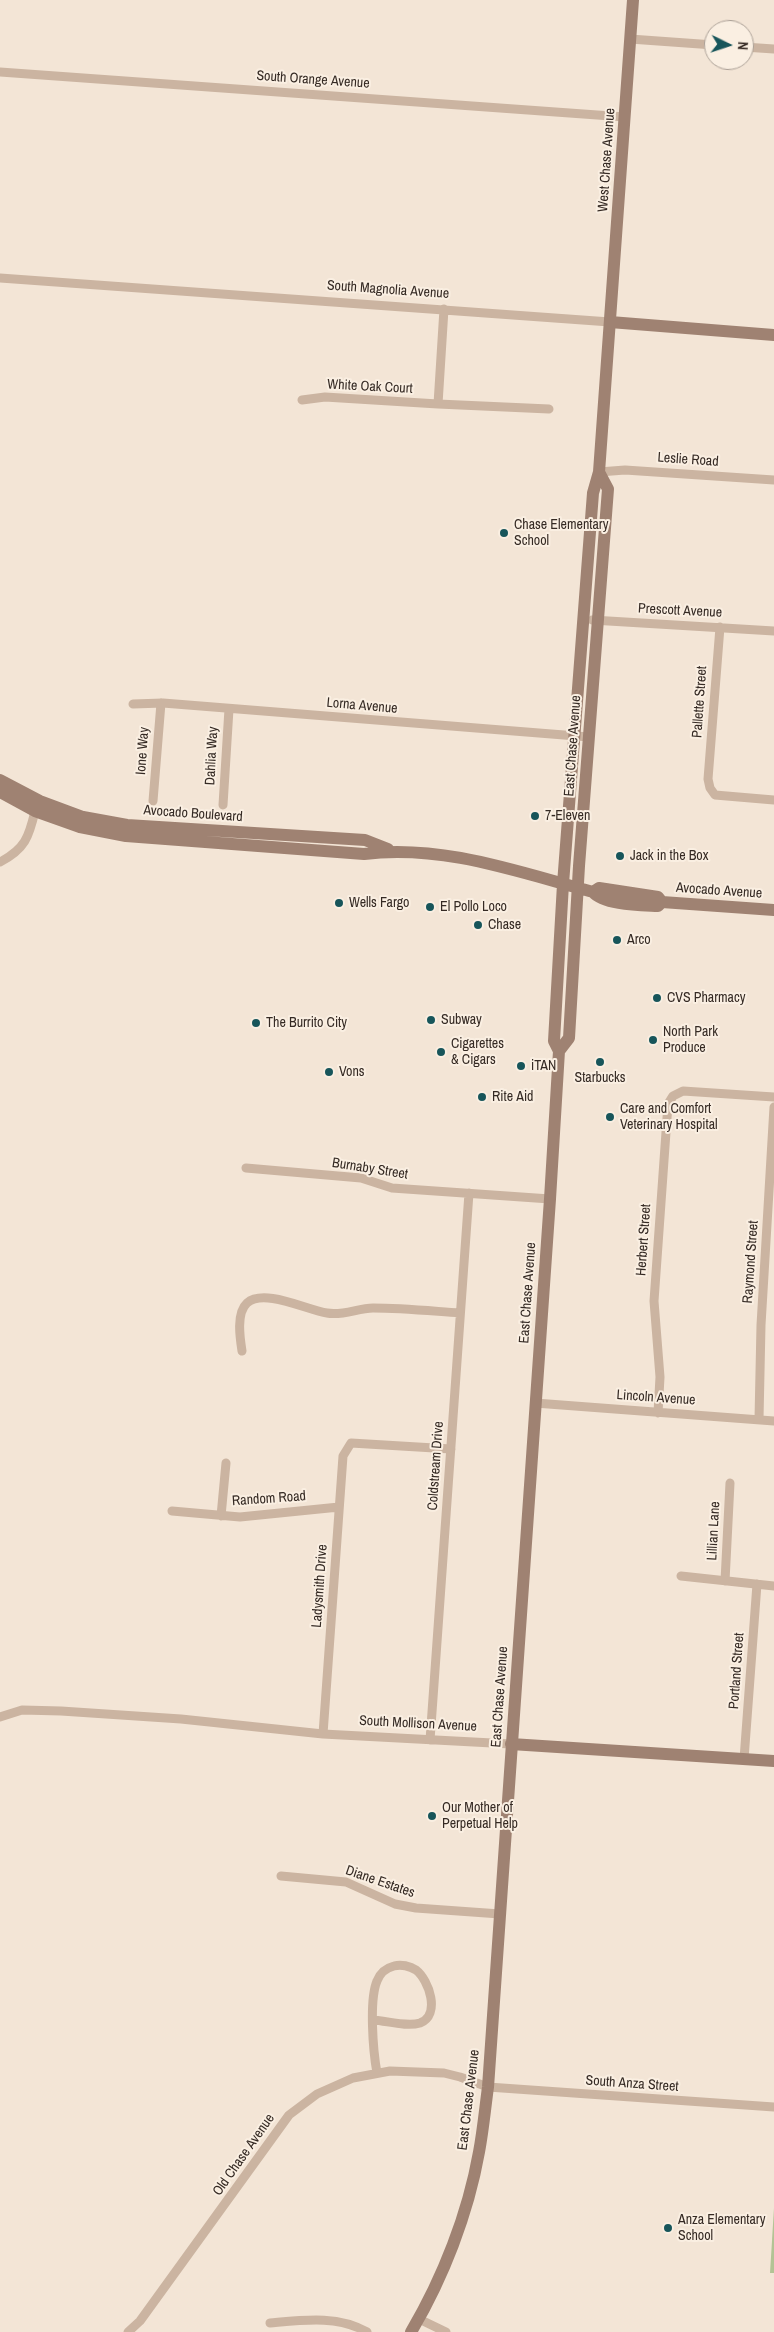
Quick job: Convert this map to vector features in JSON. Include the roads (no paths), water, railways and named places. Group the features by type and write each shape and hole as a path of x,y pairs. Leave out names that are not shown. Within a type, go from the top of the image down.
{"main road":[{"name":"West Chase Avenue","path":"610,322 633,0"},
{"name":"South Magnolia Avenue","path":"610,322 774,335"},
{"name":"East Chase Avenue","path":"412,2332 442,2272 463,2212 479,2153 488,2087 550,1199 559,1051 554,1041 563,884 576,737 593,493 599,472 610,322"},
{"name":"East Chase Avenue","path":"559,1051 569,1038 578,888 608,489 599,472"},
{"name":"Avocado Boulevard","path":"0,780 40,802 74,814 127,825 365,840 391,850"},
{"name":"Avocado Boulevard","path":"0,792 36,811 80,827 126,836 364,854 391,850 440,854 478,861 563,884"},
{"name":"Avocado Avenue","path":"563,884 593,892 598,897 626,903 658,906 662,902 774,910"},
{"name":"South Mollison Avenue","path":"512,1744 774,1762"}],"street":[{"path":"630,39 704,43"},
{"path":"754,48 774,49"},
{"name":"South Orange Avenue","path":"0,72 625,117"},
{"name":"South Magnolia Avenue","path":"0,278 610,322"},
{"path":"438,404 444,309"},
{"name":"White Oak Court","path":"302,400 325,397 548,409"},
{"name":"Leslie Road","path":"599,472 624,470 774,480"},
{"name":"Prescott Avenue","path":"584,618 774,631"},
{"name":"Pallette Street","path":"720,627 708,779 710,788 715,794 774,800"},
{"name":"Lorna Avenue","path":"133,704 161,703 589,737"},
{"name":"Ione Way","path":"153,800 161,703"},
{"name":"Dahlia Way","path":"223,806 229,709"},
{"path":"0,862 10,857 28,838 36,811"},
{"name":"Herbert Street","path":"658,1413 660,1377 654,1301 668,1104 674,1096 683,1091 774,1097"},
{"name":"Raymond Street","path":"759,1419 760,1325 774,1107"},
{"name":"Burnaby Street","path":"246,1168 361,1178 392,1188 550,1199"},
{"name":"Coldstream Drive","path":"430,1740 469,1193"},
{"path":"242,1351 240,1332 243,1310 246,1304 255,1298 266,1296 330,1314 355,1312 370,1308 460,1313"},
{"name":"Lincoln Avenue","path":"535,1403 774,1421"},
{"name":"Ladysmith Drive","path":"323,1734 343,1456 351,1443 451,1449"},
{"path":"221,1516 226,1463"},
{"name":"Lillian Lane","path":"725,1581 730,1484"},
{"name":"Random Road","path":"172,1511 221,1516 253,1516 339,1507"},
{"path":"681,1576 774,1586"},
{"name":"Portland Street","path":"744,1759 757,1584"},
{"name":"South Mollison Avenue","path":"0,1717 22,1710 61,1711 181,1719 323,1734 512,1744"},
{"name":"Diane Estates","path":"281,1876 346,1882 395,1904 416,1908 500,1914"},
{"path":"374,2020 414,2024 421,2022 427,2017 431,2010 432,2000 423,1978 407,1966 388,1968 380,1975 376,1988 372,2039 377,2073"},
{"name":"Old Chase Avenue","path":"128,2332 140,2320 289,2115 317,2094 353,2078 377,2073 444,2074 460,2077 488,2087"},
{"name":"South Anza Street","path":"488,2087 774,2107"},
{"path":"419,2319 446,2332"},
{"path":"270,2323 310,2320 338,2321 358,2326 368,2332"}],"place":[{"name":"Chase Elementary School","path":"504,533"},
{"name":"7-Eleven","path":"535,816"},
{"name":"Jack in the Box","path":"620,856"},
{"name":"Wells Fargo","path":"339,903"},
{"name":"El Pollo Loco","path":"430,907"},
{"name":"Chase","path":"478,925"},
{"name":"Arco","path":"617,940"},
{"name":"CVS Pharmacy","path":"657,998"},
{"name":"Subway","path":"431,1020"},
{"name":"The Burrito City","path":"256,1023"},
{"name":"North Park Produce","path":"653,1040"},
{"name":"Cigarettes & Cigars","path":"441,1052"},
{"name":"Starbucks","path":"600,1062"},
{"name":"iTAN","path":"521,1066"},
{"name":"Vons","path":"329,1072"},
{"name":"Rite Aid","path":"482,1097"},
{"name":"Care and Comfort Veterinary Hospital","path":"610,1117"},
{"name":"Our Mother of Perpetual Help","path":"432,1816"},
{"name":"Anza Elementary School","path":"668,2228"}]}
